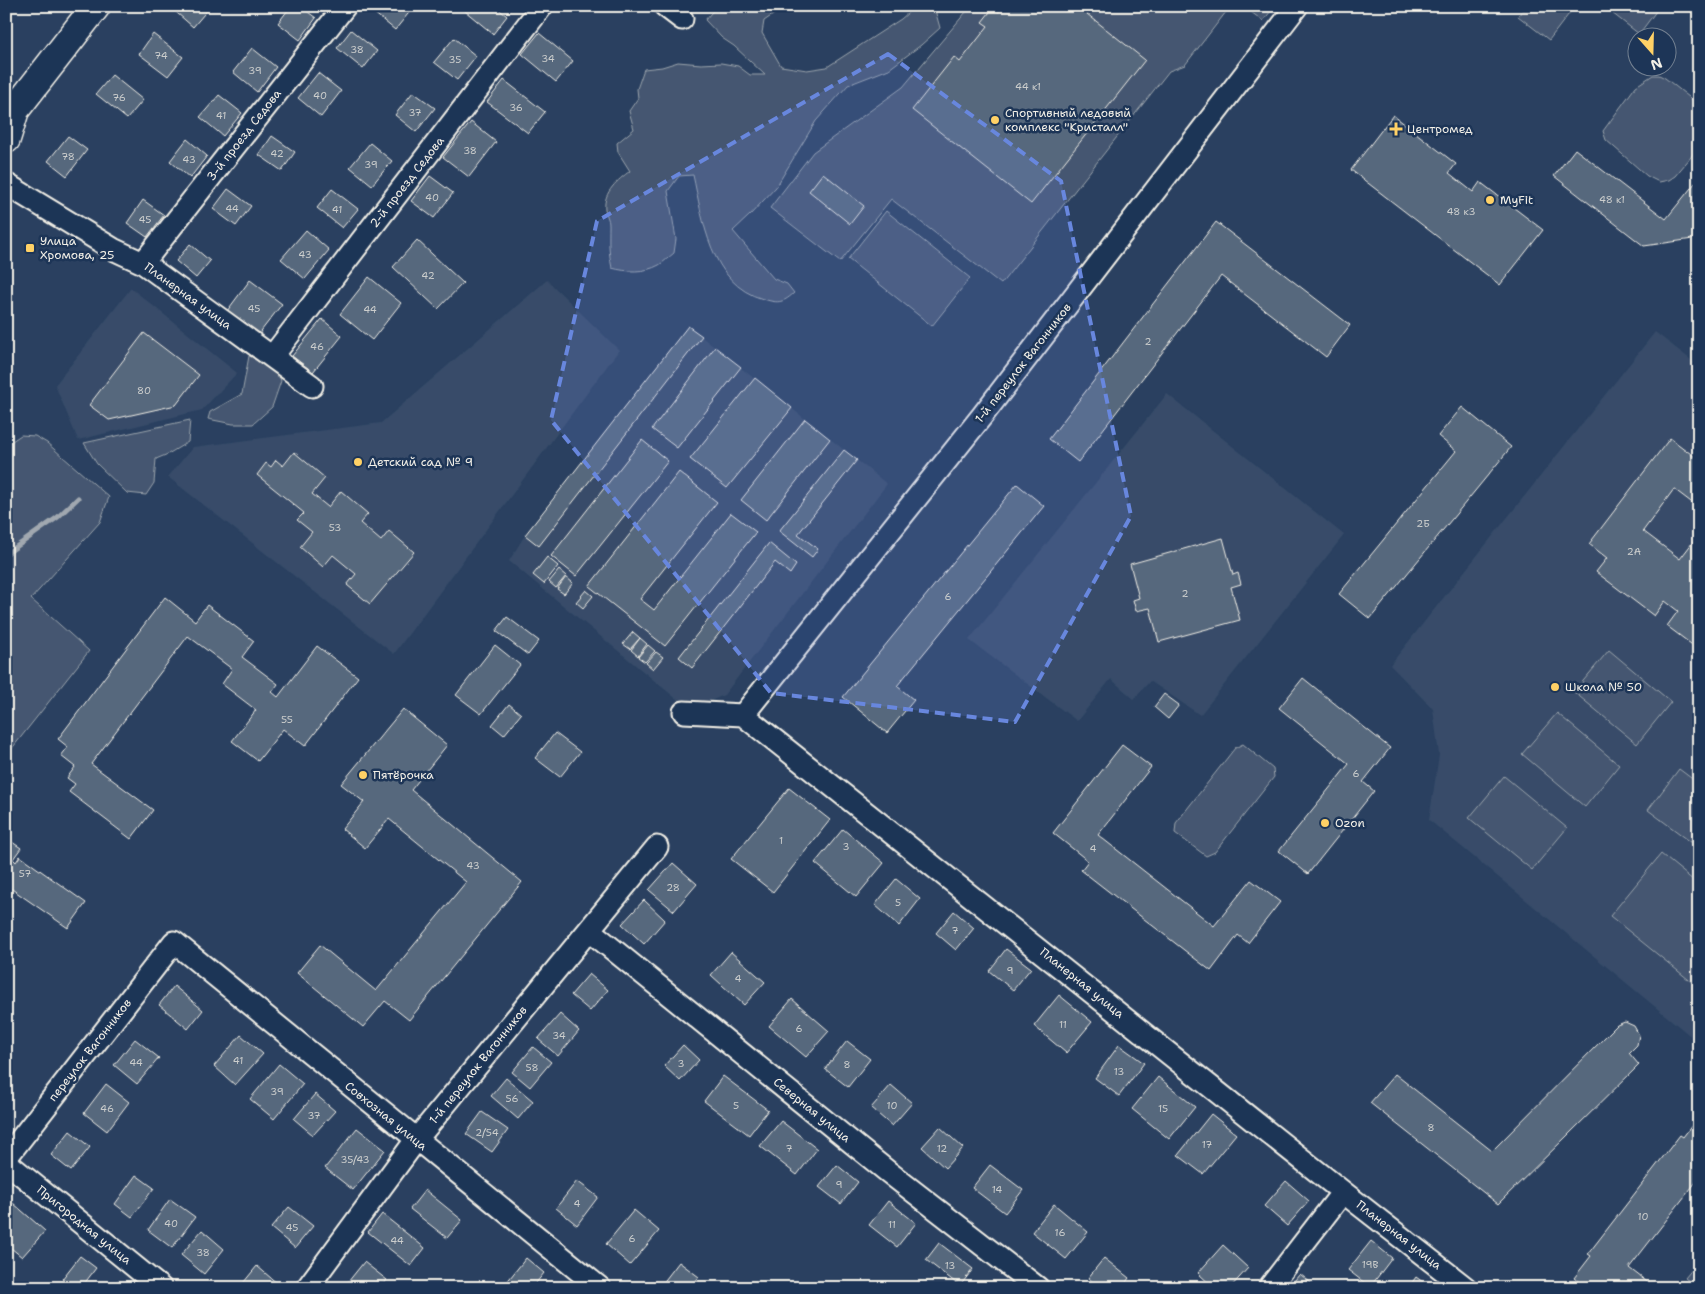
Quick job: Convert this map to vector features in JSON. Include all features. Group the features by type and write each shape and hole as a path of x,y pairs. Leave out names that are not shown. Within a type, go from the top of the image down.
{"main road":[{"path":"6,139 15,110 96,6"}],"street":[{"name":"3-й проезд Седова","path":"143,263 345,6"},
{"name":"2-й проезд Седова","path":"272,357 542,6"},
{"path":"665,6 682,19"},
{"name":"1-й переулок Вагонников","path":"743,715 982,416 1297,6"},
{"name":"Планерная улица","path":"6,184 113,249 143,263 312,386"},
{"path":"684,712 743,715"},
{"name":"Планерная улица","path":"743,715 1466,1288"},
{"name":"1-й переулок Вагонников","path":"307,1288 416,1140 657,847"},
{"name":"Северная улица","path":"589,930 887,1171 1038,1288"},
{"name":"Совхозная улица","path":"174,942 600,1288"},
{"name":"переулок Вагонников","path":"6,1160 174,942"},
{"name":"Пригородная улица","path":"6,1160 161,1288"},
{"path":"1269,1288 1343,1192"}],"highlighted area":[{"path":"888,54 1061,181 1131,516 1015,722 771,693 551,420 597,221"}],"shaded area":[{"path":"717,6 786,6 764,21 762,33 781,66 807,70 827,67 901,19 916,6 926,6 935,10 940,28 889,69 848,85 816,121 776,187 733,231 774,279 787,284 794,293 779,302 763,299 745,291 731,280 720,265 706,230 693,175 679,176 668,191 676,239 674,253 654,268 642,271 612,268 609,251 609,222 605,203 612,187 630,171 618,152 617,143 634,129 629,111 638,98 637,89 644,69 662,67 678,62 721,63 738,66 750,75 765,75 734,46 722,38 705,20"},
{"name":"Спортивный ледовый комплекс \"Кристалл\"","path":"971,6 1219,6 1226,12 1185,65 1169,71 1001,284 891,199 840,262 770,208 813,152 903,87"},
{"path":"1243,6 1275,6 1263,21"},
{"path":"1526,6 1575,6 1549,40 1518,16"},
{"path":"1603,6 1660,6 1644,28 1631,28"},
{"path":"1648,78 1665,78 1699,105 1699,144 1691,157 1675,176 1669,180 1659,182 1647,176 1606,140 1603,131 1636,86"},
{"path":"886,211 970,278 932,326 848,259"},
{"name":"Детский сад № 9","path":"547,280 619,350 394,654 168,477 193,447 381,423"},
{"path":"131,288 237,373 202,410 78,440 55,385"},
{"path":"688,326 887,484 724,695 690,710 509,561 525,535"},
{"name":"Школа № 50","path":"1655,332 1699,366 1699,1043 1429,820 1439,755 1433,709 1390,665"},
{"path":"249,356 267,360 276,367 281,381 272,407 253,424 233,424 208,419 210,412 242,394"},
{"path":"1167,394 1344,535 1200,715 1150,681 1134,699 1111,679 1077,721 969,640"},
{"path":"190,420 188,442 156,459 154,483 146,495 127,493 97,464 84,443"},
{"path":"21,435 35,436 47,443 109,497 100,522 31,599 89,651 6,756 6,452 12,441"},
{"path":"1609,650 1671,702 1637,744 1574,692"},
{"path":"1557,713 1619,765 1585,807 1522,754"},
{"path":"1243,744 1273,769 1274,777 1215,852 1206,856 1175,833 1176,823 1235,748"},
{"path":"1679,769 1699,784 1699,848 1648,810"},
{"path":"1504,776 1567,828 1532,870 1469,818"},
{"path":"1661,854 1699,885 1699,988 1610,916"},
{"path":"1699,1261 1699,1288 1698,1288 1685,1278"}],"building":[{"path":"169,6 209,6 210,7 193,27"},
{"path":"291,6 300,6 316,18 300,40 278,23"},
{"path":"378,6 408,6 412,9 395,30 373,12"},
{"path":"459,6 495,6 507,16 493,34"},
{"path":"1003,6 1077,6 1145,60 1031,204 912,110 954,57 960,62 988,26 982,22 993,8 999,12"},
{"path":"351,30 377,51 363,69 337,48"},
{"path":"539,33 573,61 556,82 522,54"},
{"path":"153,34 183,57 168,76 139,54"},
{"path":"454,38 476,56 457,80 434,62"},
{"path":"252,48 276,67 257,92 233,72"},
{"path":"318,73 341,91 321,117 298,98"},
{"path":"112,75 143,100 127,119 96,94"},
{"path":"504,80 545,112 528,133 487,102"},
{"path":"413,92 435,108 416,132 395,115"},
{"path":"219,95 242,113 223,136 200,117"},
{"path":"1393,115 1456,164 1449,173 1473,192 1480,182 1543,230 1500,285 1351,170"},
{"path":"471,122 496,142 469,177 443,157"},
{"path":"68,136 87,150 67,176 48,161"},
{"path":"272,136 295,152 282,171 259,155"},
{"path":"187,139 207,156 190,178 170,161"},
{"path":"370,143 392,161 372,185 350,167"},
{"path":"1575,149 1666,219 1699,178 1699,231 1693,239 1644,246 1554,176"},
{"path":"823,173 864,206 850,224 809,191"},
{"path":"430,176 453,193 434,218 411,201"},
{"path":"228,189 251,206 236,226 213,209"},
{"path":"332,189 358,209 342,228 317,208"},
{"path":"143,200 164,215 147,237 127,223"},
{"path":"1216,222 1350,325 1326,357 1221,276 1078,462 1049,439"},
{"path":"306,230 329,250 305,279 281,259"},
{"path":"417,240 463,283 438,309 393,267"},
{"path":"190,244 210,261 196,278 176,261"},
{"path":"369,277 401,303 372,340 340,314"},
{"path":"250,280 282,304 258,335 227,311"},
{"path":"322,319 342,336 313,372 292,356"},
{"path":"688,326 702,336 539,546 525,535"},
{"path":"144,333 199,375 176,405 109,420 89,405"},
{"path":"715,347 741,367 677,448 652,429"},
{"path":"755,378 792,408 727,488 690,459"},
{"path":"1462,407 1511,447 1370,619 1339,594 1456,451 1438,436"},
{"path":"805,419 830,439 766,520 741,500"},
{"path":"1670,438 1699,460 1699,508 1674,489 1643,531 1680,559 1699,534 1699,650 1667,626 1678,611 1665,601 1654,616 1596,572 1607,558 1589,544"},
{"path":"642,440 668,461 576,576 551,556"},
{"path":"844,450 857,460 798,534 818,549 812,557 779,531"},
{"path":"294,452 325,478 312,494 328,507 341,491 368,514 360,523 381,541 389,531 414,552 370,604 347,585 356,574 333,555 323,567 300,547 312,532 297,520 304,513 257,475 266,463 271,467 276,460 283,466"},
{"path":"679,472 717,502 640,599 654,610 731,513 756,532 665,646 589,586"},
{"path":"1017,484 1044,506 897,686 914,700 887,733 843,697"},
{"path":"1223,538 1233,575 1238,573 1241,584 1231,587 1240,620 1159,642 1150,608 1136,611 1133,600 1139,598 1130,564"},
{"path":"769,543 796,565 790,574 775,562 692,668 679,657"},
{"path":"547,557 558,566 544,584 533,575"},
{"path":"559,570 566,576 556,588 549,582"},
{"path":"566,577 573,583 564,594 557,589"},
{"path":"586,590 593,596 583,608 576,602"},
{"path":"165,597 195,621 207,605 254,641 242,657 278,684 272,692 278,697 317,646 358,677 305,746 283,729 258,761 232,741 256,710 222,684 232,669 188,636 91,764 153,810 131,839 69,792 75,784 67,778 75,767 61,756 68,747 58,739"},
{"path":"507,617 539,641 528,655 496,631"},
{"path":"633,632 640,638 630,649 623,644"},
{"path":"640,638 647,644 638,656 631,650"},
{"path":"495,645 520,665 481,714 456,695"},
{"path":"648,645 655,651 645,662 638,657"},
{"path":"656,652 663,657 653,669 646,663"},
{"path":"1303,678 1390,748 1363,782 1374,791 1308,874 1279,851 1349,764 1279,708"},
{"path":"1164,694 1179,705 1168,719 1154,707"},
{"path":"509,704 521,714 504,735 492,725"},
{"path":"403,709 447,745 411,790 522,882 409,1020 385,1001 363,1027 297,973 320,945 376,991 466,882 389,819 365,848 342,829 364,802 341,784"},
{"path":"555,733 580,752 560,777 535,758"},
{"path":"1122,745 1151,767 1098,835 1214,926 1251,880 1280,902 1248,943 1238,935 1211,971 1081,870 1088,861 1053,833"},
{"path":"789,788 830,820 773,892 731,859"},
{"path":"843,829 884,863 856,897 815,863"},
{"path":"6,838 21,848 13,859 16,862 20,856 86,903 68,928 6,885"},
{"path":"673,863 697,884 674,911 649,890"},
{"path":"896,879 920,899 899,926 875,905"},
{"path":"644,900 665,920 644,944 622,924"},
{"path":"954,911 974,928 956,950 936,933"},
{"path":"1006,949 1031,968 1013,990 989,971"},
{"path":"731,952 765,982 744,1005 711,975"},
{"path":"589,974 608,990 590,1011 571,995"},
{"path":"174,986 203,1010 188,1029 159,1005"},
{"path":"1059,995 1092,1022 1066,1053 1034,1026"},
{"path":"792,999 829,1031 806,1057 769,1026"},
{"path":"560,1014 579,1031 558,1056 538,1039"},
{"path":"1625,1022 1634,1026 1639,1035 1637,1045 1629,1053 1639,1065 1498,1204 1370,1103 1395,1074 1492,1151 1617,1025"},
{"path":"241,1035 263,1054 235,1085 214,1066"},
{"path":"135,1039 159,1058 137,1084 114,1065"},
{"path":"847,1041 870,1059 848,1087 825,1069"},
{"path":"683,1045 699,1060 680,1081 664,1066"},
{"path":"1119,1045 1144,1063 1119,1096 1095,1078"},
{"path":"533,1047 551,1062 530,1087 512,1072"},
{"path":"279,1064 303,1084 274,1119 250,1099"},
{"path":"723,1076 768,1110 749,1135 704,1101"},
{"path":"1158,1077 1195,1107 1169,1139 1132,1109"},
{"path":"506,1078 533,1101 518,1119 491,1096"},
{"path":"106,1084 129,1102 107,1131 84,1113"},
{"path":"891,1085 912,1103 892,1126 871,1108"},
{"path":"315,1094 335,1111 313,1135 294,1119"},
{"path":"482,1112 508,1130 492,1152 466,1134"},
{"path":"1211,1114 1236,1134 1203,1174 1178,1155"},
{"path":"1699,1116 1699,1178 1629,1268 1655,1288 1587,1288 1574,1278 1591,1256 1588,1254 1680,1135 1683,1137"},
{"path":"781,1121 817,1149 797,1175 760,1146"},
{"path":"940,1127 963,1148 945,1168 922,1147"},
{"path":"357,1128 385,1150 353,1190 325,1168"},
{"path":"70,1131 90,1147 71,1171 51,1155"},
{"path":"837,1165 858,1182 841,1204 819,1187"},
{"path":"990,1165 1023,1190 1005,1213 972,1188"},
{"path":"136,1175 154,1188 132,1217 115,1204"},
{"path":"577,1181 598,1197 577,1225 556,1208"},
{"path":"1286,1181 1309,1201 1287,1226 1264,1206"},
{"path":"425,1190 462,1220 447,1238 410,1209"},
{"path":"170,1199 195,1217 172,1248 148,1230"},
{"path":"888,1201 916,1223 897,1247 869,1225"},
{"path":"13,1203 45,1231 22,1257 6,1244 6,1211"},
{"path":"1054,1204 1088,1232 1066,1259 1032,1232"},
{"path":"289,1207 313,1226 295,1248 271,1228"},
{"path":"634,1210 659,1231 630,1265 606,1244"},
{"path":"382,1214 425,1248 411,1266 368,1232"},
{"path":"202,1230 224,1249 204,1274 181,1255"},
{"path":"1371,1241 1392,1258 1370,1287 1348,1270"},
{"path":"939,1243 973,1269 960,1286 926,1260"},
{"path":"1223,1245 1248,1268 1230,1288 1214,1288 1198,1273"},
{"path":"80,1256 96,1268 81,1288 73,1288 62,1279"},
{"path":"526,1258 544,1273 532,1288 502,1288"},
{"path":"1104,1258 1129,1278 1122,1288 1101,1288 1088,1278"},
{"path":"364,1262 387,1280 380,1288 355,1288 348,1282"},
{"path":"679,1262 699,1277 690,1288 659,1288"},
{"path":"257,1266 279,1285 276,1288 239,1288"},
{"path":"1300,1274 1317,1288 1288,1288"},
{"path":"1416,1277 1431,1288 1408,1288"},
{"path":"118,1280 127,1288 112,1288"}],"waterway":[{"path":"6,554 58,517 78,498"}],"place":[{"name":"Спортивный ледовый комплекс \"Кристалл\"","path":"995,120"},
{"name":"Центромед","path":"1396,129"},
{"name":"MyFit","path":"1490,200"},
{"name":"Улица Хромова, 25","path":"30,248"},
{"name":"Детский сад № 9","path":"358,462"},
{"name":"Школа № 50","path":"1555,687"},
{"name":"Пятёрочка","path":"363,775"},
{"name":"Ozon","path":"1325,823"}]}
